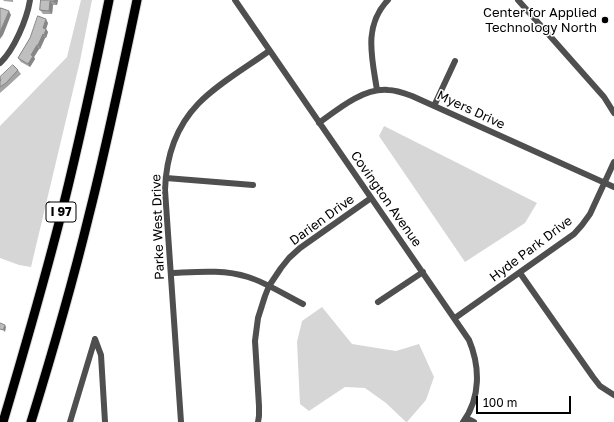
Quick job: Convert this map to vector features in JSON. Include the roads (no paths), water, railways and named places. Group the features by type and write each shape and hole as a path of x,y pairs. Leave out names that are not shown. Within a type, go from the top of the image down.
{"highway":[{"name":"I 97","path":"3,422 63,207 81,131 108,0"},
{"name":"I 97","path":"31,422 68,297 89,215 137,0"}],"street":[{"path":"0,63 6,58 20,33 29,8 30,0"},
{"name":"Covington Avenue","path":"234,0 469,340 474,350 477,384 471,407 465,420"},
{"path":"377,90 371,49 372,28 382,6 388,0"},
{"path":"518,0 604,97 614,113"},
{"name":"Parke West Drive","path":"181,422 165,190 167,164 173,144 182,125 198,104 209,94 270,51"},
{"path":"434,106 454,60"},
{"name":"Myers Drive","path":"319,123 367,92 387,89 399,91 614,187"},
{"name":"Hyde Park Drive","path":"455,318 574,234 582,226 590,214 614,162"},
{"path":"166,178 253,185"},
{"name":"Darien Drive","path":"258,422 259,406 255,341 258,318 269,286 289,258 300,248 371,198"},
{"path":"171,273 204,271 247,277 269,286 304,304"},
{"path":"378,302 423,272"},
{"path":"520,272 593,377 600,386 614,395"},
{"path":"70,422 96,339 100,354 105,422"},
{"path":"465,420 474,422"}],"place":[{"name":"Center for Applied Technology North","path":"605,20"}]}
